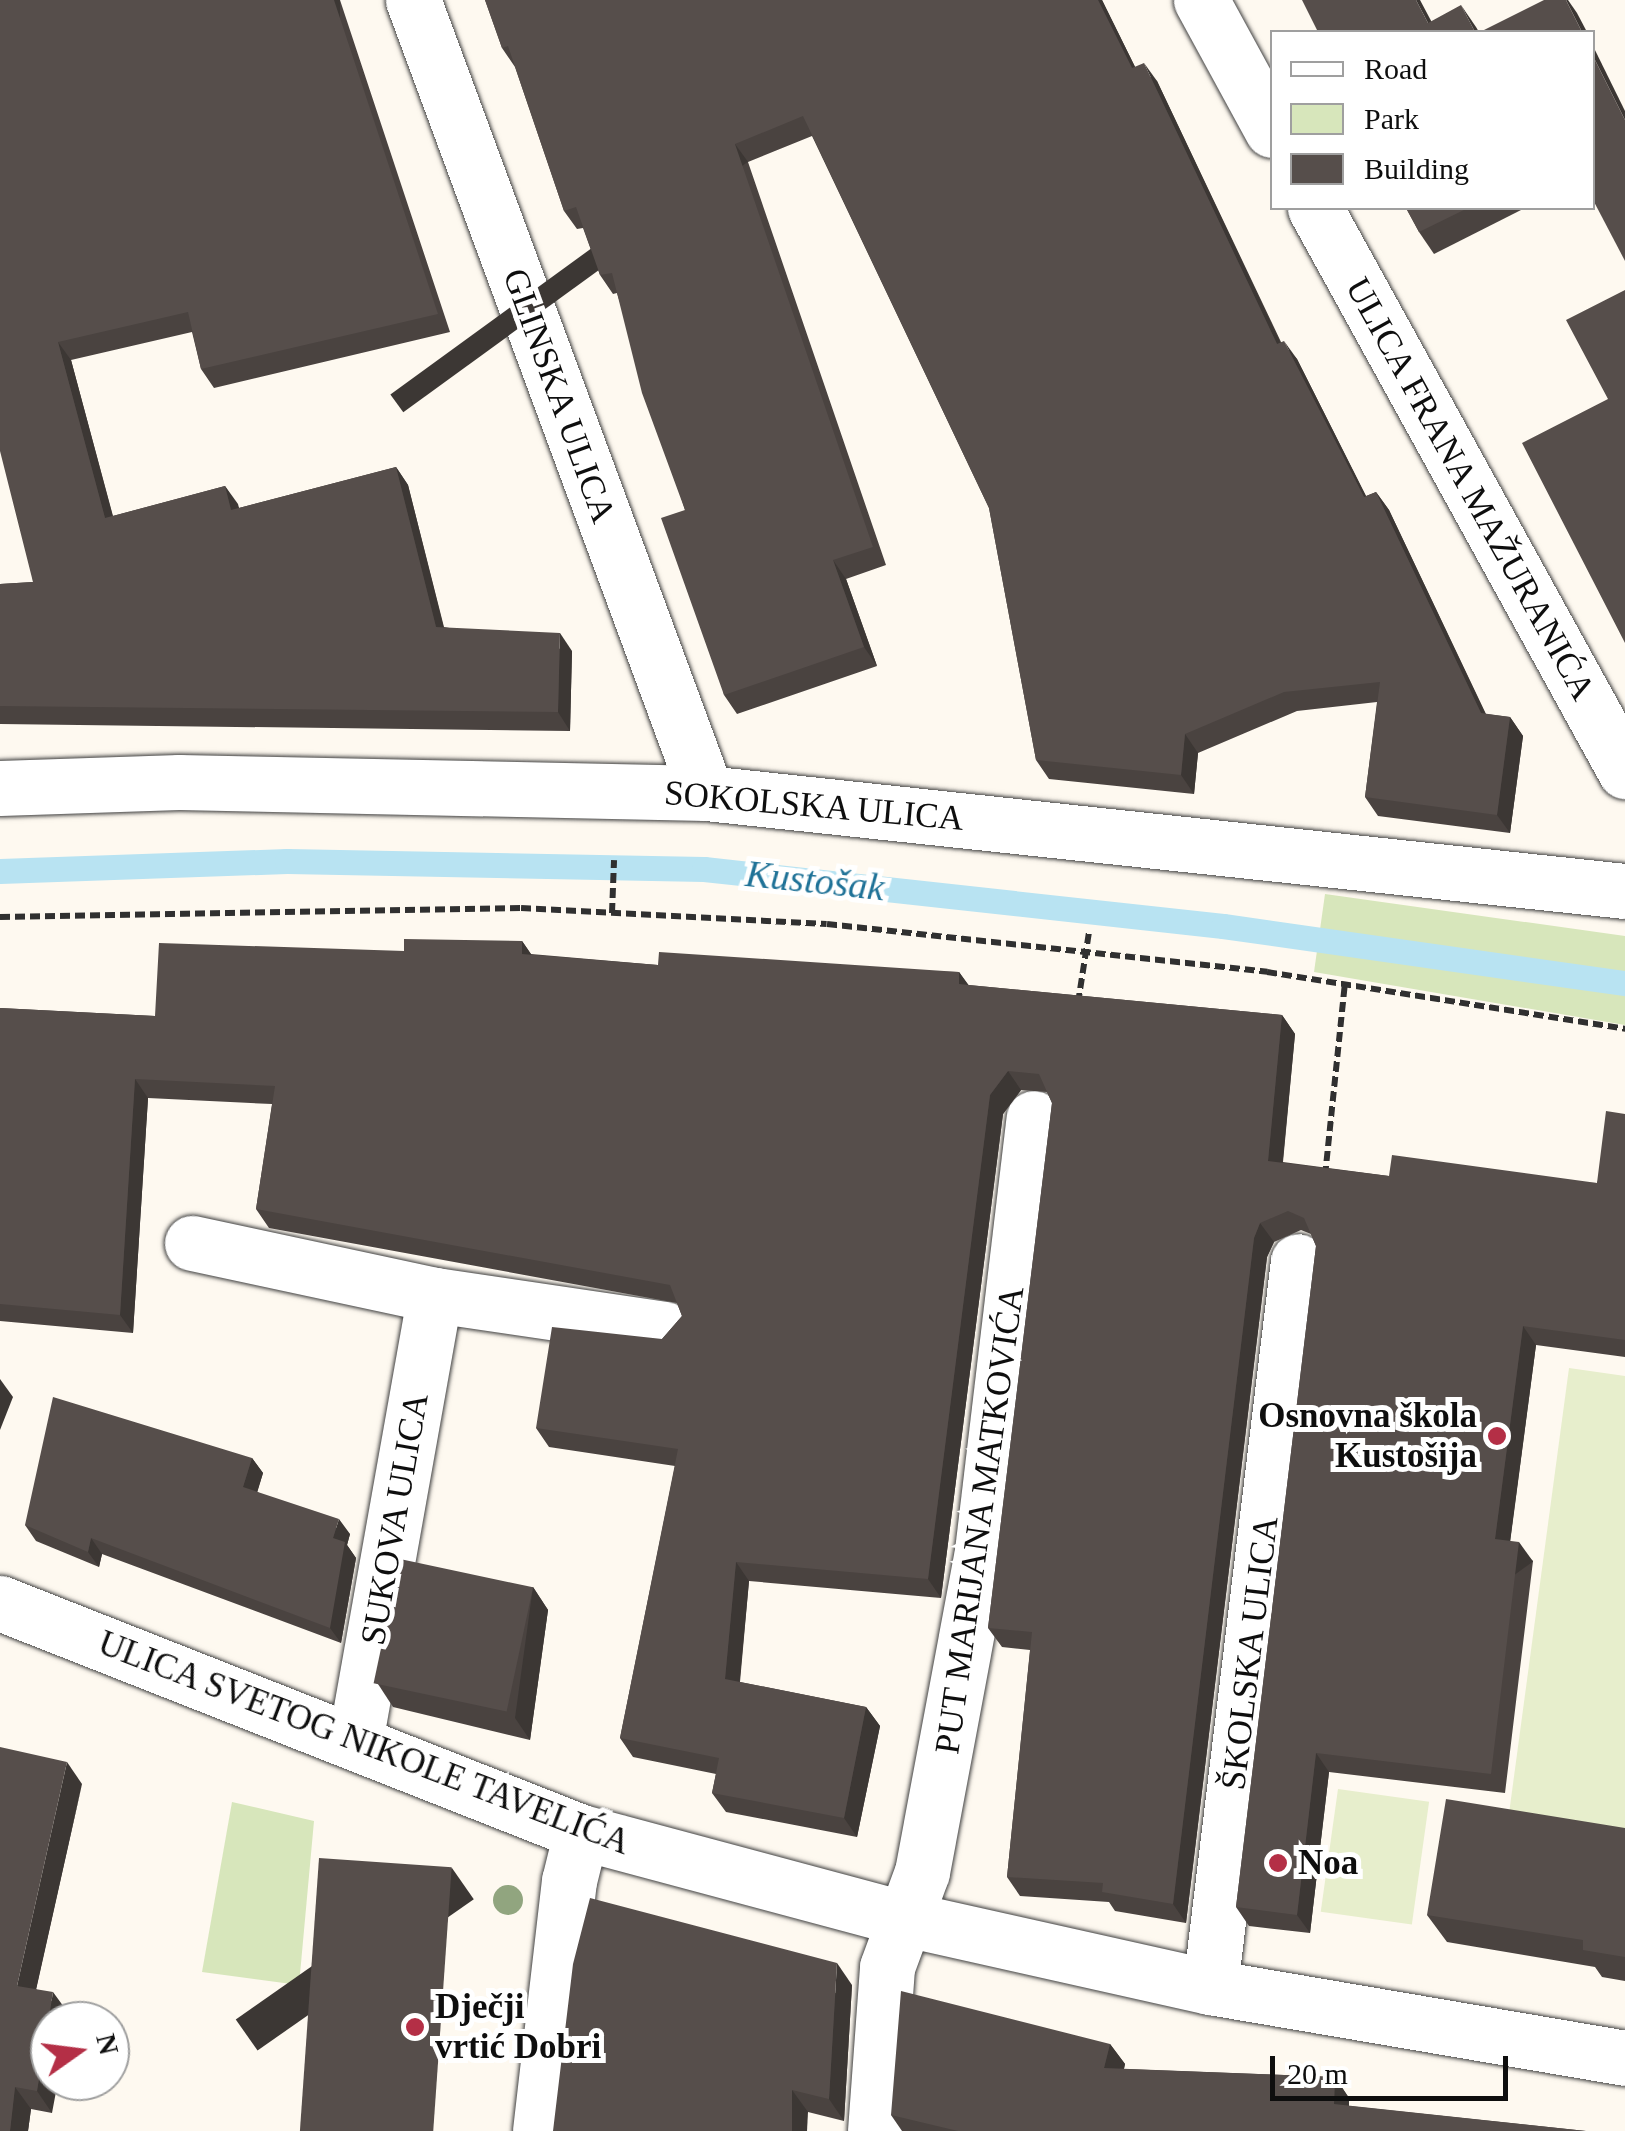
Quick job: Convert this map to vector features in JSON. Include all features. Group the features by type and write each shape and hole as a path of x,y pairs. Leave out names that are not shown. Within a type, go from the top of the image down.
{"street":[{"name":"GLINSKA ULICA","path":"413,0 706,793"},
{"path":"1201,0 1270,126"},
{"name":"ULICA FRANA MAŽURANIĆA","path":"1316,210 1625,771"},
{"name":"SOKOLSKA ULICA","path":"0,788 179,782 706,793 1625,891"},
{"name":"PUT MARIJANA MATKOVIĆA","path":"906,1919 948,1750 982,1551 1034,1118"},
{"path":"192,1242 435,1295 665,1329"},
{"name":"ŠKOLSKA ULICA","path":"1210,1987 1298,1261"},
{"name":"SUKOVA ULICA","path":"355,1742 435,1295"},
{"name":"ULICA SVETOG NIKOLE TAVELIĆA","path":"0,1603 581,1832 906,1919 1210,1987 1625,2058"},
{"path":"540,2131 569,1881 581,1832"},
{"path":"875,2131 887,1966 906,1919"}],"path":[{"path":"612,914 613,895"},
{"path":"0,917 521,908 827,924 1345,984 1625,1029"},
{"path":"1077,1010 1089,932"},
{"path":"1298,1261 1316,1262 1345,984"}],"green space":[{"path":"1325,894 1625,936 1625,1025 1314,972"},
{"path":"1569,1368 1625,1376 1625,1837 1508,1821"},
{"path":"1338,1789 1429,1802 1412,1925 1321,1912"},
{"path":"232,1802 314,1821 299,1985 202,1972"}],"building":[{"path":"0,0 334,0 438,314 201,369 188,312 58,342 105,518 225,486 231,510 396,467 436,627 560,633 558,712 0,706 0,584 33,582 0,451"},
{"path":"485,0 1098,0 1132,68 1144,63 1277,344 1284,341 1364,497 1376,492 1481,713 1510,717 1497,815 1365,797 1380,682 1284,692 1185,734 1181,775 1036,760 989,508 803,116 735,144 873,547 833,560 864,647 724,695 661,518 685,510 642,393 612,273 600,275 576,207 564,211 508,46 502,48"},
{"path":"1302,0 1416,0 1428,23 1461,5 1474,30 1317,30"},
{"path":"1544,0 1566,0 1581,30 1484,30"},
{"path":"1595,60 1625,120 1625,261 1595,204"},
{"path":"1407,210 1464,210 1419,232"},
{"path":"1625,290 1625,643 1522,443 1608,399 1566,320"},
{"path":"404,939 522,941 522,954 658,965 659,952 959,972 959,984 1282,1015 1268,1161 1389,1176 1392,1155 1597,1183 1606,1111 1625,1114 1625,1340 1523,1326 1495,1539 1519,1542 1491,1774 1316,1753 1297,1915 1236,1907 1316,1246 1304,1218 1288,1211 1260,1223 1254,1238 1173,1904 1102,1892 1103,1883 1007,1877 1032,1632 988,1628 1052,1103 1039,1074 1008,1071 990,1095 928,1579 736,1562 725,1679 866,1707 844,1818 712,1793 719,1758 620,1738 678,1449 536,1428 552,1327 662,1339 682,1316 670,1285 256,1209 275,1086 135,1079 120,1315 0,1304 0,1008 155,1016 159,943 404,951"},
{"path":"53,1397 252,1458 243,1487 339,1519 333,1538 345,1542 330,1628 91,1538 88,1552 25,1525"},
{"path":"400,1559 533,1587 507,1712 374,1683"},
{"path":"0,1747 67,1762 17,1986 53,1992 52,2001 30,2001 30,2090 15,2087 10,2131 0,2131"},
{"path":"1446,1799 1625,1828 1625,1957 1583,1950 1583,1940 1427,1915"},
{"path":"319,1858 452,1867 433,2131 300,2131"},
{"path":"590,1898 837,1963 829,2099 792,2090 792,2131 553,2131 573,1964"},
{"path":"901,1991 1110,2044 1104,2068 1335,2077 1334,2104 1586,2131 958,2131 891,2115"}],"waterway":[{"name":"Kustošak","path":"0,871 287,861 704,869 1223,926 1625,983"}],"place":[{"name":"Osnovna škola Kustošija","path":"1497,1436"},
{"name":"Noa","path":"1278,1863"},
{"name":"Dječji vrtić Dobri","path":"415,2027"}]}
